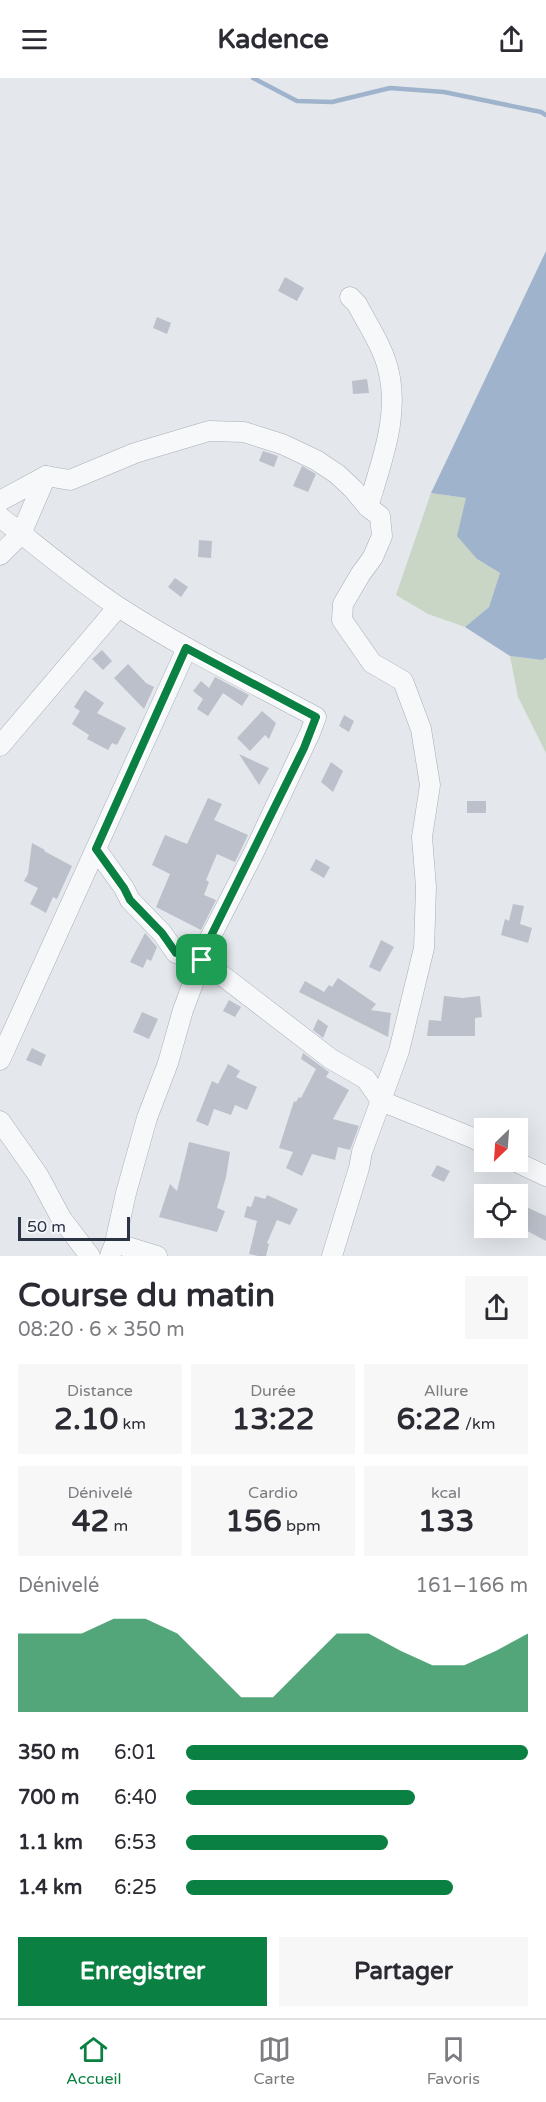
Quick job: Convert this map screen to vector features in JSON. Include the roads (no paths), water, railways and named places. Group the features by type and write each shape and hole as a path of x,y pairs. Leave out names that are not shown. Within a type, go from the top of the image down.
{"street":[{"path":"350,297 357,304 386,362 393,400 388,440 368,507"},
{"path":"0,501 46,476 70,480 135,453 209,431 244,432 282,444 316,460 337,474 368,507 380,516 382,536 373,557 343,604 342,620 372,663 403,681 421,729 430,785 422,837 426,887 424,948 399,1051 362,1152 332,1256"},
{"path":"0,555 21,534 46,476"},
{"path":"0,517 118,607 186,648 316,717 304,748 210,938 147,1118 112,1249 157,1256"},
{"path":"0,746 118,607"},
{"path":"0,1060 186,648"},
{"path":"96,849 130,900 162,933 176,953 202,960 331,1059 366,1079 381,1101 474,1138"},
{"path":"0,1122 38,1176 61,1218 90,1256"},
{"path":"528,1168 546,1176"}],"water":[{"path":"546,251 546,658 542,660 510,656 465,627 489,607 500,573 477,559 457,536 466,498 431,493"}],"waterway":[{"path":"253,78 297,101 332,102 390,88 444,92 541,112 546,115"}]}
